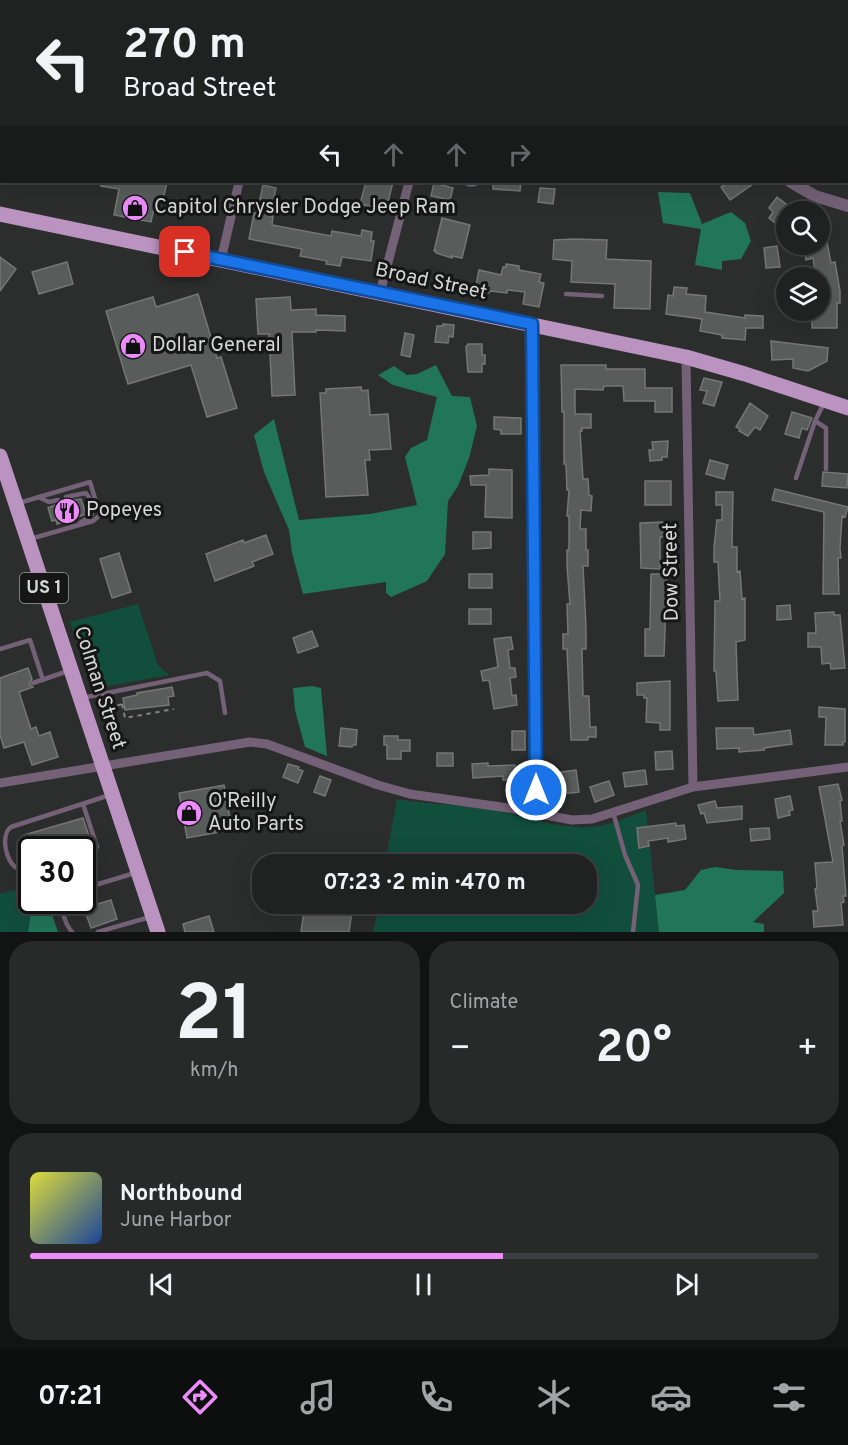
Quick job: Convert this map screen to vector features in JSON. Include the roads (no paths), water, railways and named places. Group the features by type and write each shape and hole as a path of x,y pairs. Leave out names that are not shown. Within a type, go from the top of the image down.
{"main road":[{"name":"Broad Street","path":"0,214 686,357 727,368 848,408"},
{"name":"Colman Street","path":"0,456 158,932"}],"street":[{"path":"221,260 239,183"},
{"path":"380,293 409,183"},
{"path":"793,183 815,196 848,206"},
{"path":"532,324 536,814"},
{"name":"Dow Street","path":"686,357 693,787"},
{"path":"0,783 250,742 267,744 378,785 410,794 572,820 592,819 693,787 848,767"}],"lane":[{"path":"566,294 602,296"},
{"path":"796,478 815,421 825,400"},
{"path":"815,421 826,428 826,469"},
{"path":"16,504 90,482 100,515 93,521 28,540"},
{"path":"66,497 86,493 92,500 91,516 75,526"},
{"path":"38,497 49,502 58,500"},
{"path":"0,650 30,639 43,680"},
{"path":"33,683 71,670"},
{"path":"80,699 207,673 220,681 225,713"},
{"path":"18,869 11,863 4,837 11,826 112,795"},
{"path":"83,804 93,836"},
{"path":"613,812 625,855 638,885 633,932"},
{"path":"96,885 138,872"},
{"path":"64,914 72,932"},
{"path":"98,932 153,916"}],"place":[{"name":"Capitol Chrysler Dodge Jeep Ram","path":"135,208"},
{"name":"Dollar General","path":"133,346"},
{"name":"Popeyes","path":"67,511"},
{"name":"O'Reilly Auto Parts","path":"189,813"}]}
